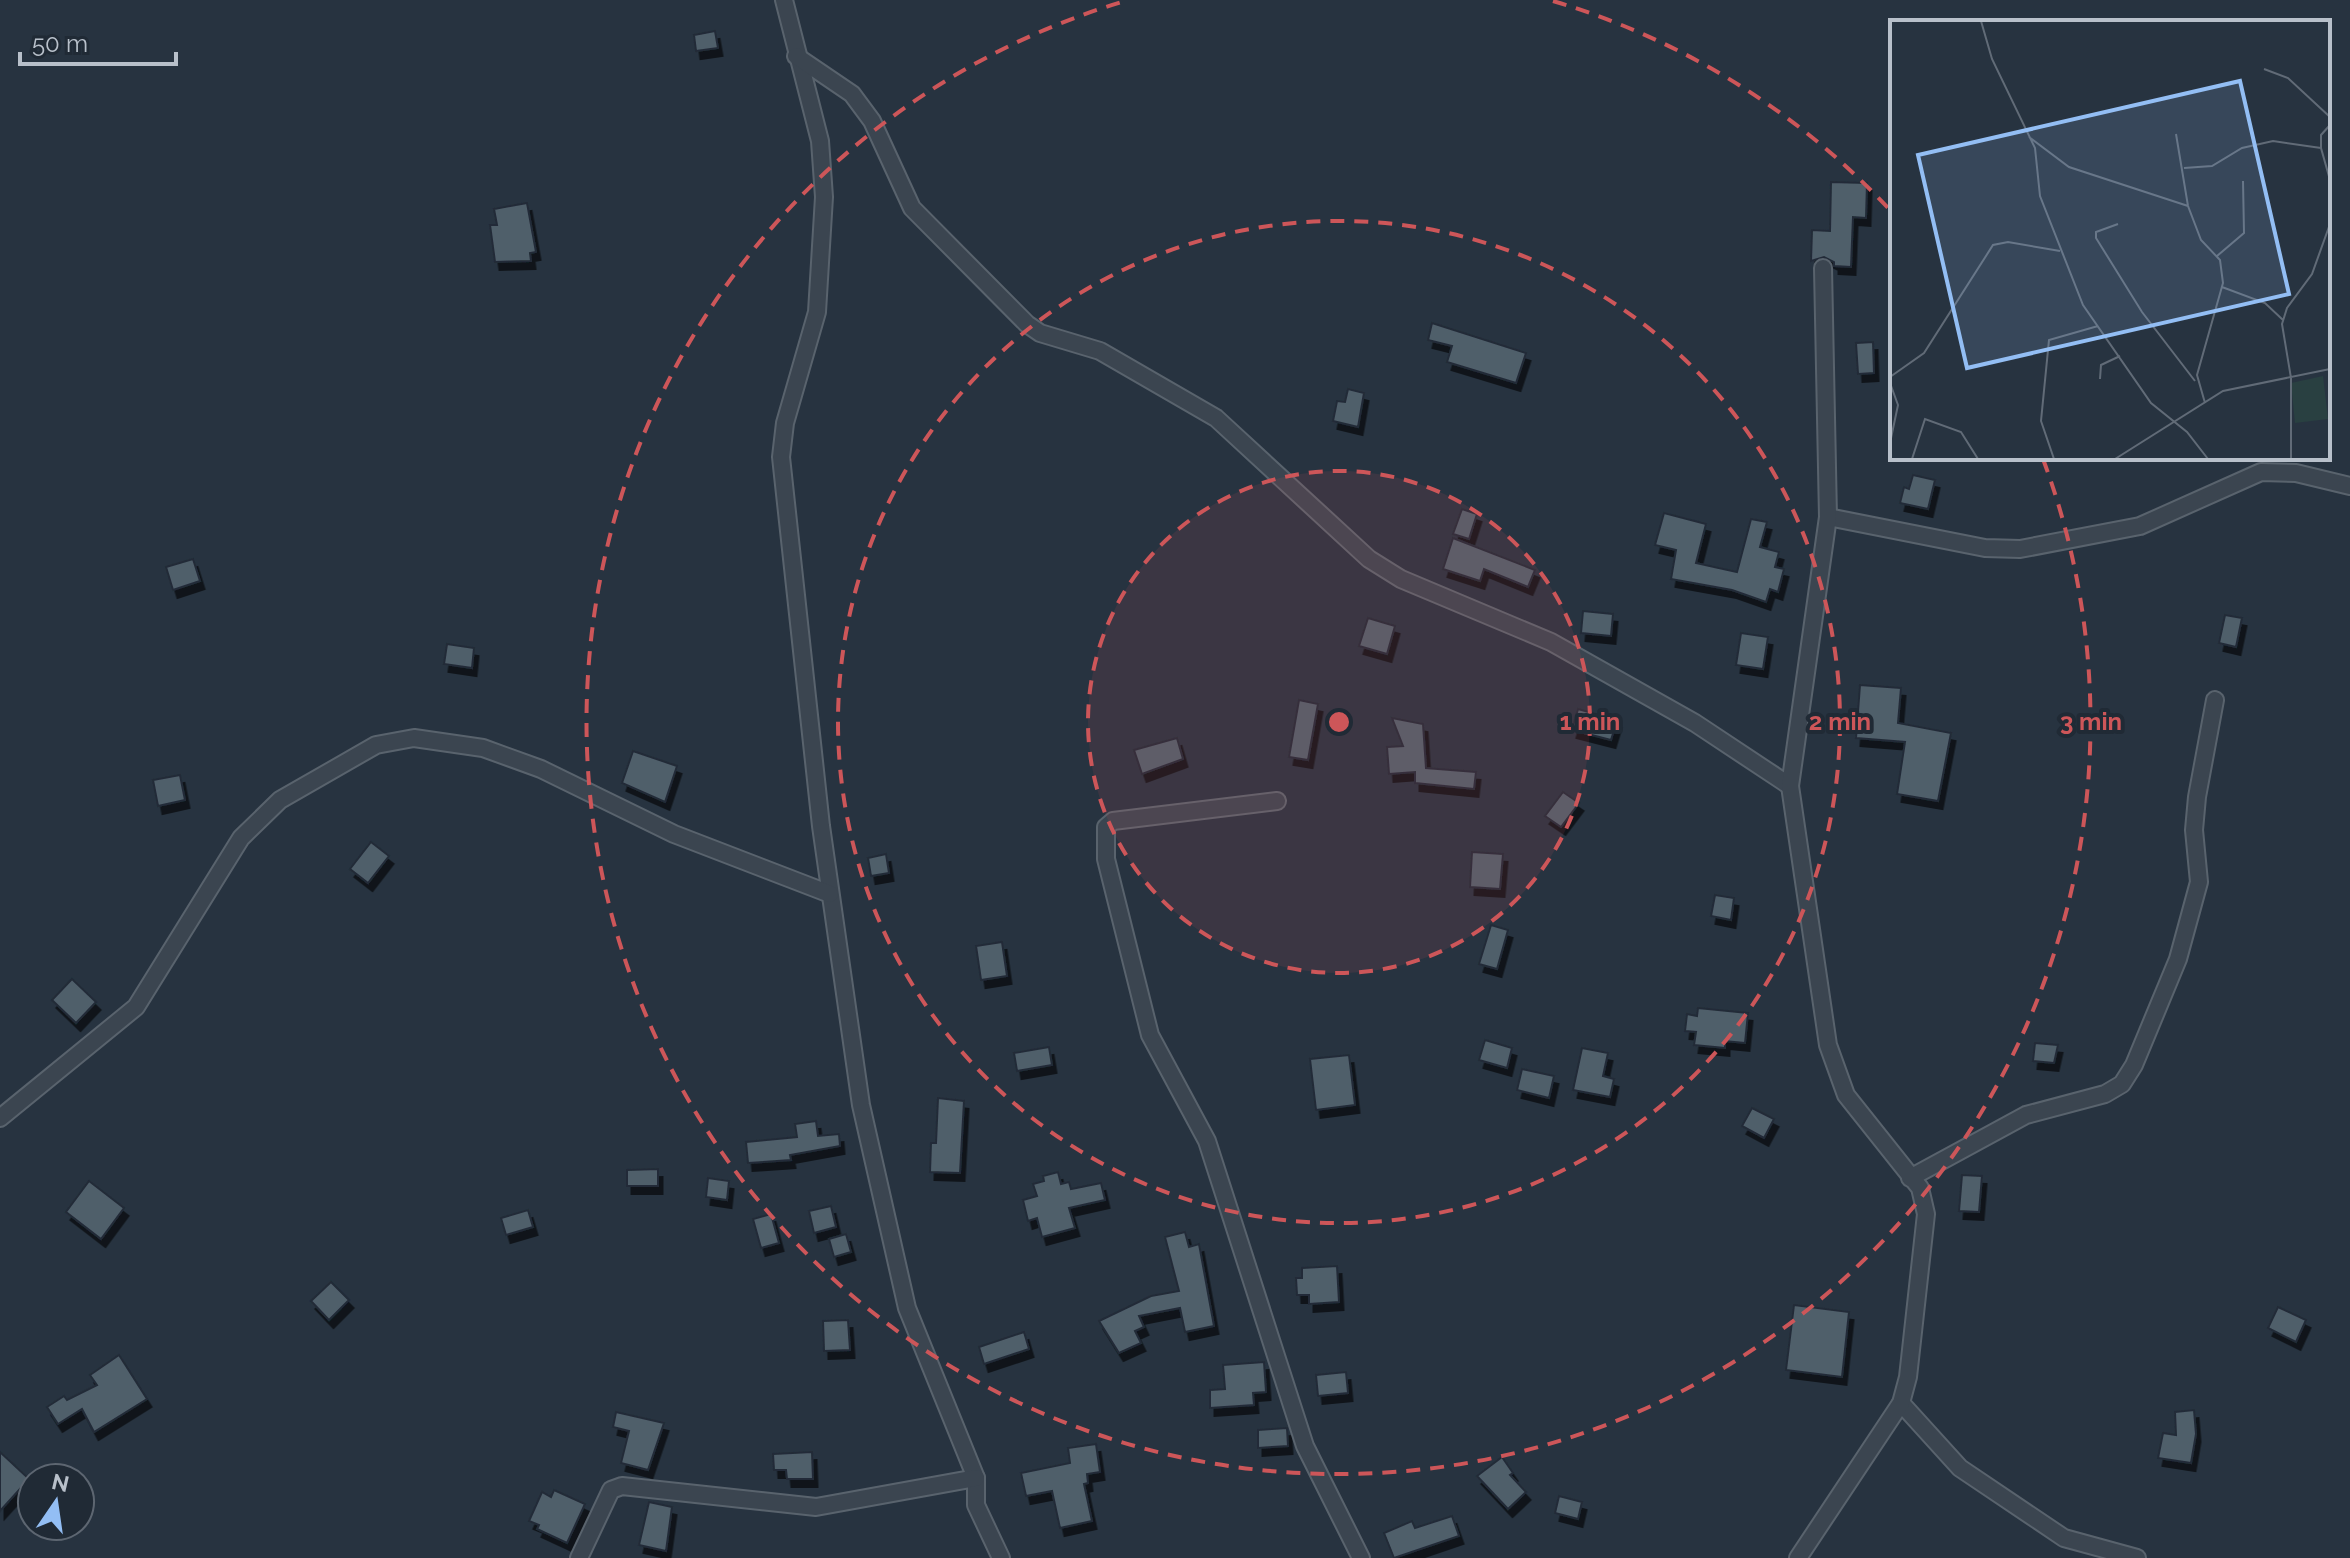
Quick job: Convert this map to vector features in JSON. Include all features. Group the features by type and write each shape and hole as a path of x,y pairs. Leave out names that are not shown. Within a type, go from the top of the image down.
{"street":[{"path":"784,0 820,141 824,197 817,312 785,423 782,470 830,894 861,1105 907,1308 976,1478 976,1505 1001,1558"},
{"path":"796,56 852,94 872,121 918,215 1027,324 1040,333 1100,351 1216,418 1369,559 1401,579 1551,642 1695,723 1790,786"},
{"path":"1798,1558 1901,1403 1908,1377 1926,1214 1920,1188 1846,1095 1828,1045 1790,786 1828,517 1823,268"},
{"path":"1828,517 1985,548 2020,549 2140,526 2261,472 2296,473 2350,486"},
{"path":"1910,1178 2026,1115 2105,1094 2122,1084 2134,1065 2178,959 2199,882 2194,830 2215,700"},
{"path":"0,1118 136,1007 241,838 280,800 376,745 414,738 483,748 541,769 674,834 830,894"},
{"path":"1277,801 1113,821 1106,827 1106,859 1150,1035 1207,1141 1305,1446 1361,1558"},
{"path":"1901,1403 1935,1445 1960,1468 2064,1538 2137,1558"},
{"path":"579,1558 611,1490 622,1486 816,1507 976,1478"}],"building":[{"path":"715,31 718,48 696,51 694,35"},
{"path":"1831,182 1867,183 1866,218 1853,217 1851,267 1834,266 1834,262 1824,257 1811,261 1812,230 1830,231"},
{"path":"527,203 536,252 530,253 531,261 495,262 490,225 497,225 494,209"},
{"path":"1432,323 1526,353 1516,383 1447,362 1452,346 1428,340"},
{"path":"1873,342 1874,373 1858,374 1856,343"},
{"path":"1348,389 1364,393 1358,427 1333,421 1337,401 1345,402"},
{"path":"1913,475 1935,480 1928,509 1900,503 1904,487 1909,489"},
{"path":"1462,509 1477,514 1469,539 1453,534"},
{"path":"1664,513 1706,524 1696,563 1737,572 1751,519 1767,522 1760,547 1779,552 1775,567 1784,569 1778,592 1770,589 1766,602 1732,590 1671,579 1676,550 1655,545"},
{"path":"1453,538 1535,570 1528,587 1484,569 1480,581 1443,569"},
{"path":"193,559 200,581 173,590 166,567"},
{"path":"1583,611 1613,614 1611,636 1581,633"},
{"path":"2225,615 2242,618 2236,647 2219,643"},
{"path":"1368,618 1395,626 1387,654 1359,646"},
{"path":"1741,633 1768,637 1763,669 1736,665"},
{"path":"447,644 474,648 472,668 444,664"},
{"path":"1860,685 1901,688 1898,723 1951,733 1938,801 1897,794 1905,742 1856,738"},
{"path":"1299,700 1318,704 1308,760 1289,757"},
{"path":"1578,709 1617,720 1611,740 1572,730"},
{"path":"1392,718 1423,724 1426,768 1476,772 1474,789 1415,783 1415,772 1389,774 1387,747 1403,746"},
{"path":"1177,738 1183,759 1142,774 1134,750"},
{"path":"633,751 677,766 665,802 622,783"},
{"path":"180,775 185,800 158,806 153,780"},
{"path":"1563,792 1579,803 1561,827 1545,816"},
{"path":"371,842 389,856 368,883 350,869"},
{"path":"1472,852 1503,854 1500,889 1470,887"},
{"path":"886,854 889,873 871,876 868,858"},
{"path":"1715,895 1734,898 1731,920 1711,916"},
{"path":"1491,925 1508,930 1497,969 1479,964"},
{"path":"1002,942 1007,976 981,980 976,946"},
{"path":"72,979 96,1002 76,1023 52,1000"},
{"path":"1698,1008 1748,1013 1745,1043 1725,1041 1725,1048 1694,1045 1696,1032 1685,1031 1687,1014 1697,1016"},
{"path":"1485,1040 1512,1048 1507,1068 1479,1060"},
{"path":"2035,1043 2058,1045 2054,1063 2033,1061"},
{"path":"1049,1047 1052,1065 1017,1071 1014,1053"},
{"path":"1582,1048 1608,1053 1603,1076 1614,1079 1610,1097 1573,1090"},
{"path":"1349,1055 1355,1105 1316,1110 1310,1059"},
{"path":"1522,1069 1554,1076 1549,1098 1517,1090"},
{"path":"938,1098 964,1101 960,1173 930,1172 931,1143 936,1143"},
{"path":"1752,1108 1774,1119 1764,1138 1742,1126"},
{"path":"816,1121 818,1136 839,1134 840,1146 790,1155 791,1160 748,1163 746,1142 797,1137 795,1124"},
{"path":"658,1169 658,1186 627,1186 627,1170"},
{"path":"1058,1172 1061,1184 1069,1182 1071,1189 1101,1183 1105,1200 1069,1208 1075,1228 1042,1237 1037,1218 1028,1221 1023,1200 1037,1196 1033,1184 1044,1181 1043,1176"},
{"path":"1962,1175 1982,1176 1979,1212 1959,1211"},
{"path":"708,1178 729,1181 727,1200 706,1197"},
{"path":"89,1181 124,1208 101,1239 66,1212"},
{"path":"831,1206 836,1227 814,1233 809,1211"},
{"path":"528,1210 533,1227 506,1235 501,1218"},
{"path":"771,1214 779,1243 761,1248 753,1219"},
{"path":"1185,1232 1189,1247 1199,1244 1214,1326 1185,1332 1180,1308 1139,1316 1144,1327 1135,1331 1141,1343 1119,1353 1099,1321 1151,1296 1179,1291 1165,1237"},
{"path":"846,1234 851,1252 834,1257 829,1239"},
{"path":"1337,1266 1339,1302 1309,1304 1309,1295 1297,1295 1296,1278 1302,1278 1302,1268"},
{"path":"331,1282 349,1300 329,1320 311,1301"},
{"path":"1794,1305 1849,1312 1842,1377 1786,1370"},
{"path":"2278,1307 2306,1320 2296,1342 2268,1328"},
{"path":"848,1320 850,1350 824,1351 823,1321"},
{"path":"1024,1332 1029,1349 984,1364 979,1347"},
{"path":"119,1355 147,1399 94,1432 82,1409 58,1424 47,1407 64,1396 67,1400 97,1385 90,1375"},
{"path":"1264,1362 1266,1392 1253,1393 1254,1405 1210,1408 1210,1390 1225,1389 1223,1365"},
{"path":"1346,1372 1348,1393 1318,1396 1316,1375"},
{"path":"2194,1410 2196,1434 2191,1463 2158,1458 2163,1433 2176,1435 2175,1412"},
{"path":"616,1412 664,1423 648,1470 621,1463 629,1431 613,1427"},
{"path":"1287,1428 1288,1446 1258,1448 1258,1430"},
{"path":"1096,1444 1100,1472 1087,1474 1088,1483 1084,1484 1092,1521 1060,1528 1052,1491 1026,1496 1021,1473 1070,1463 1068,1448"},
{"path":"0,1452 16,1467 16,1493 0,1511"},
{"path":"812,1452 813,1479 787,1479 786,1470 774,1470 773,1454"},
{"path":"1502,1457 1513,1473 1510,1475 1526,1492 1508,1509 1477,1476"},
{"path":"554,1490 585,1504 567,1543 537,1529 539,1525 529,1521 542,1492 551,1497"},
{"path":"1559,1496 1582,1502 1578,1519 1555,1513"},
{"path":"649,1502 672,1507 666,1551 639,1545"},
{"path":"1452,1516 1459,1536 1394,1558 1384,1533 1412,1521 1415,1528"}]}
